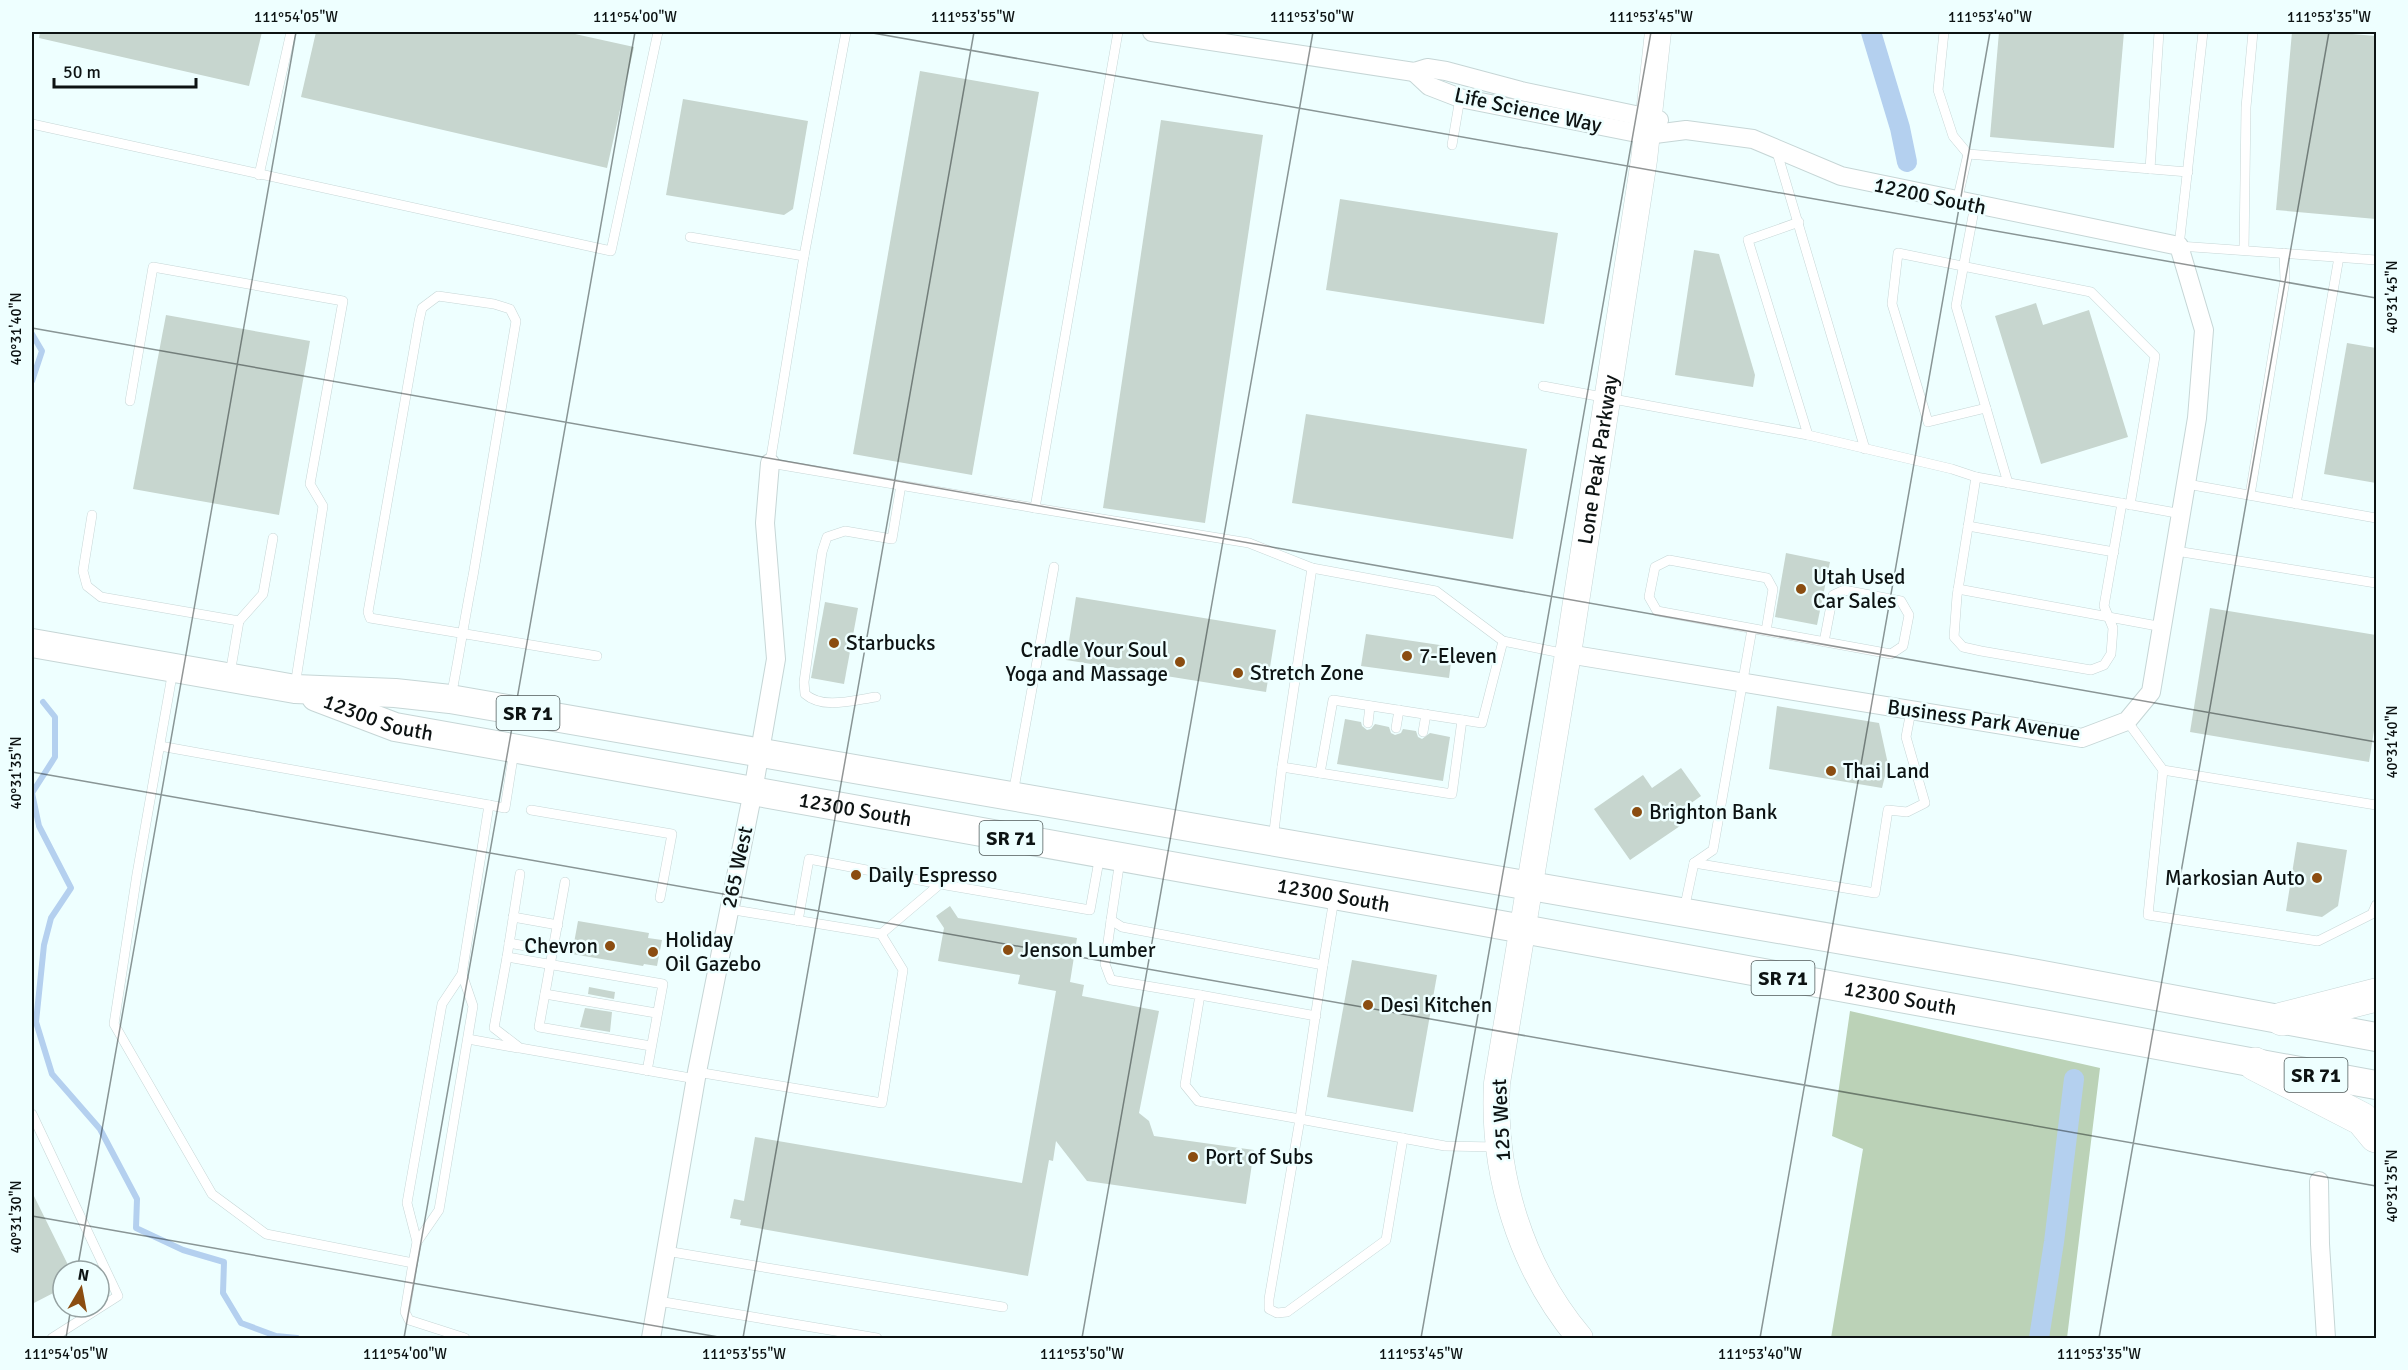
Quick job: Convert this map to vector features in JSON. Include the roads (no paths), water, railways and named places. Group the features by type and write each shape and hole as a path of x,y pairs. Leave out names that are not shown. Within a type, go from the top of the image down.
{"highway":[{"path":"2282,1019 2376,995"},
{"path":"2255,1064 2362,1119 2376,1136"}],"main road":[{"name":"Lone Peak Parkway","path":"1531,885 1648,126 1658,32"},
{"name":"12300 South","path":"32,643 295,689 395,693 450,699 2010,969 2376,1037"},
{"name":"12300 South","path":"295,689 395,727 1523,929 2376,1085"},
{"name":"125 West","path":"1531,885 1497,1083 1497,1117 1508,1196 1523,1245 1548,1294 1580,1338"}],"street":[{"name":"Life Science Way","path":"1152,32 1414,72 1427,68 1446,71 1648,126"},
{"name":"Life Science Way","path":"1414,72 1429,86 1460,98 1648,126"},
{"name":"12200 South","path":"1648,126 1753,139 1841,176 1975,206 2179,246"},
{"name":"Business Park Avenue","path":"1568,654 2082,738 2127,721 2151,692 2197,418 2204,330 2179,246"},
{"name":"265 West","path":"651,1338 697,1075 753,791 776,659 765,523 770,463"},
{"path":"2319,1181 2320,1244 2326,1338"}],"lane":[{"path":"259,175 291,32"},
{"path":"32,124 611,251 657,32"},
{"path":"846,32 804,256 770,463 1249,543 1312,568 1436,591 1503,641 1568,654"},
{"path":"1035,508 1118,32"},
{"path":"1944,32 1938,90 1953,136 1968,154 2188,172"},
{"path":"2150,169 2159,32"},
{"path":"2203,32 2179,246 2376,260"},
{"path":"2244,250 2247,106 2253,32"},
{"path":"1452,146 1460,98"},
{"path":"1776,149 1865,449"},
{"path":"1957,202 1968,154"},
{"path":"1975,206 1956,306 2008,483"},
{"path":"1799,222 1748,240 1808,435"},
{"path":"690,237 804,256"},
{"path":"1976,477 1958,589 1954,637 1963,647 1981,651 2091,670 2098,669 2104,665 2111,654 2113,628 2104,606 2155,356 2091,292 1898,253 1892,304 1928,422 1986,408"},
{"path":"2250,495 2285,280 2284,253"},
{"path":"2296,504 2339,257"},
{"path":"130,401 153,267 343,301 310,484 323,506 295,689"},
{"path":"450,699 462,634 516,321 510,309 502,306 438,296 422,308 419,321 368,612 370,618 462,634 597,657"},
{"path":"1543,386 1808,435 1952,469 1976,477 2182,514"},
{"path":"2187,484 2376,518"},
{"path":"876,697 823,704 813,701 805,694 804,682 822,552 827,537 845,531 892,539 901,485"},
{"path":"92,515 82,571 87,586 101,597 239,621"},
{"path":"1968,526 2114,552"},
{"path":"230,677 239,621 263,594 273,538"},
{"path":"2176,551 2376,583"},
{"path":"1766,631 1773,589 1767,578 1669,560 1655,567 1649,597 1657,611 1752,629 1766,631 1824,642 1891,654 1903,646 1909,615 1901,601 1844,590 1833,596 1824,642"},
{"path":"1012,797 1054,567"},
{"path":"1273,841 1312,568"},
{"path":"1958,589 2163,627"},
{"path":"1683,913 1694,863 1713,850 1752,629"},
{"path":"1320,773 1333,700 1482,723 1503,641"},
{"path":"174,667 114,1024 212,1194 266,1234 413,1263"},
{"path":"1368,723 1370,706"},
{"path":"1396,728 1399,710"},
{"path":"1694,863 1875,893 1888,810 1907,812 1925,803 1906,737 1911,711"},
{"path":"1423,732 1426,714"},
{"path":"1282,767 1452,795 1462,720"},
{"path":"2127,721 2163,770 2148,915 2318,941 2372,914 2376,905"},
{"path":"160,746 505,808 515,748"},
{"path":"1358,779 1360,768"},
{"path":"2163,770 2376,805"},
{"path":"1387,784 1388,773"},
{"path":"1414,789 1416,777"},
{"path":"417,1242 407,1203 442,1004 462,974 489,805"},
{"path":"531,810 672,834 660,898"},
{"path":"798,921 809,859 1090,910 1110,855"},
{"path":"1110,855 1111,920 1105,964 1111,980 1316,1016"},
{"path":"520,874 494,1028 520,1048"},
{"path":"566,882 539,1027 651,1046"},
{"path":"728,909 881,934 940,884"},
{"path":"1335,896 1269,1309 1277,1313 1287,1312 1386,1240 1403,1138"},
{"path":"513,917 558,925"},
{"path":"1111,920 1122,927 1323,965"},
{"path":"468,1038 647,1071 697,1075 882,1103 903,970 881,934"},
{"path":"509,944 553,951"},
{"path":"507,957 663,984 647,1071"},
{"path":"462,974 473,1006 439,1210 417,1242 405,1312 409,1320 465,1338"},
{"path":"545,994 656,1013"},
{"path":"1200,995 1185,1085 1198,1101 1445,1146 1501,1147"},
{"path":"32,1114 118,1296 52,1338"},
{"path":"666,1251 1003,1306"},
{"path":"658,1301 877,1338"}],"waterway":[{"path":"1871,32 1900,128 1907,162"},
{"path":"32,334 42,351 32,381"},
{"path":"43,702 55,717 55,757 32,793 39,826 71,888 51,918 44,945 36,1022 52,1074 100,1129 137,1199 136,1228 183,1250 224,1262 223,1293 241,1323 276,1336 297,1338"},
{"path":"2039,1338 2054,1242 2074,1079"}],"place":[{"name":"Utah Used Car Sales","path":"1801,589"},
{"name":"Starbucks","path":"834,643"},
{"name":"7-Eleven","path":"1407,656"},
{"name":"Cradle Your Soul Yoga and Massage","path":"1180,662"},
{"name":"Stretch Zone","path":"1238,673"},
{"name":"Thai Land","path":"1831,771"},
{"name":"Brighton Bank","path":"1637,812"},
{"name":"Daily Espresso","path":"856,875"},
{"name":"Markosian Auto","path":"2317,878"},
{"name":"Chevron","path":"610,946"},
{"name":"Jenson Lumber","path":"1008,950"},
{"name":"Holiday Oil Gazebo","path":"653,952"},
{"name":"Desi Kitchen","path":"1368,1005"},
{"name":"Port of Subs","path":"1193,1157"}]}
